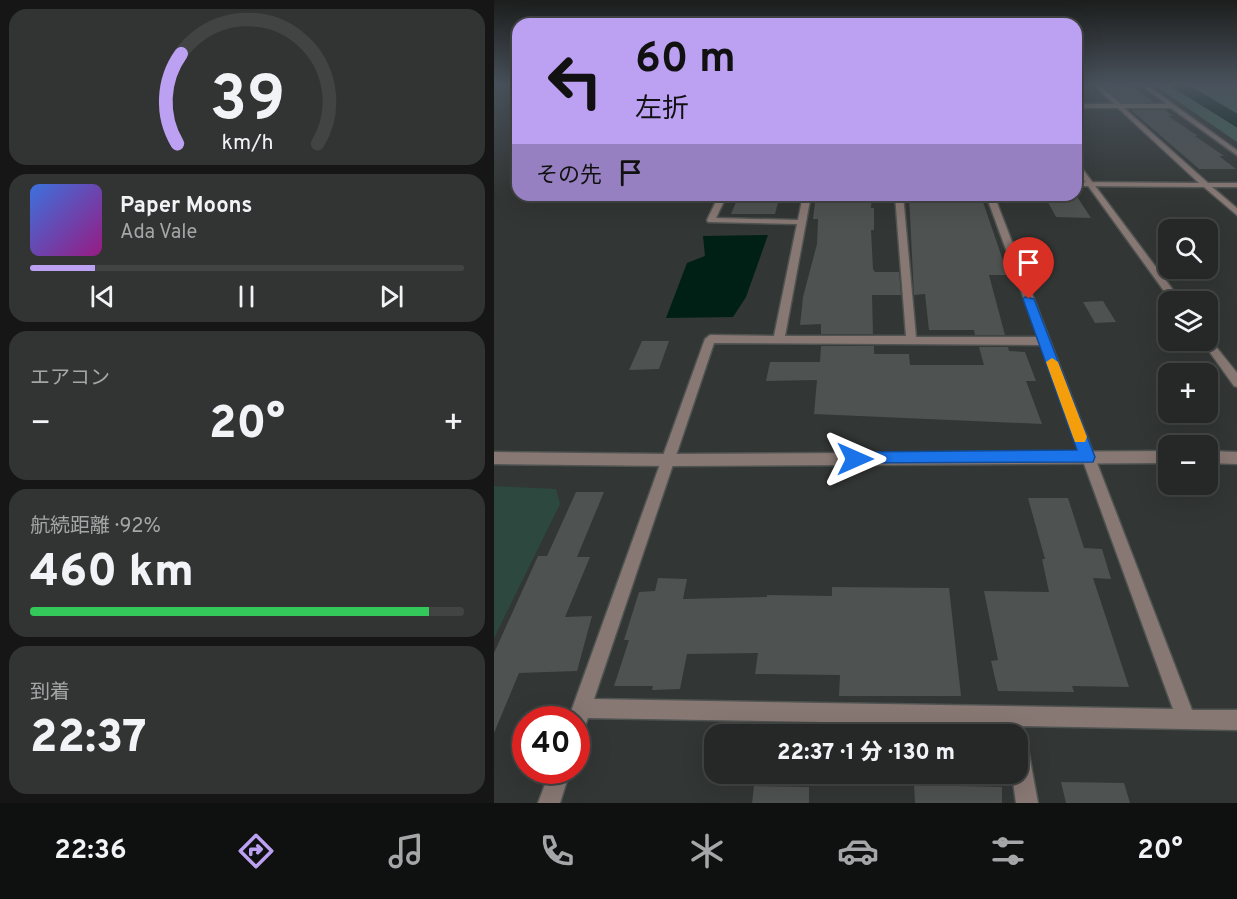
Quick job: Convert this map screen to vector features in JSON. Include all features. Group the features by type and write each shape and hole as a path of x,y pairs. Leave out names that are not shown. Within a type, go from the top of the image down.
{"street":[{"path":"1136,121 1238,214"},
{"path":"1193,121 1238,154"},
{"path":"1082,173 1169,291"},
{"path":"1082,184 1238,185"},
{"path":"720,201 712,220 801,222"},
{"path":"779,338 806,201"},
{"path":"900,201 911,338"},
{"path":"992,201 1186,719"},
{"path":"583,706 710,339 911,338 1044,341"},
{"path":"1214,351 1238,382"},
{"path":"494,458 669,460 1158,457"},
{"path":"1218,458 1238,458"},
{"path":"1012,715 1013,724"},
{"path":"590,716 1012,715 1238,720"},
{"path":"549,803 556,784"},
{"path":"1024,784 1027,803"}],"shaded area":[{"path":"1207,121 1237,121 1237,142"},
{"path":"768,235 746,297 733,317 666,318 687,263 705,256 703,236"},
{"path":"494,486 556,489 560,504 494,638"}],"building":[{"path":"1144,121 1176,121 1224,156 1219,156 1236,169 1199,169"},
{"path":"736,201 778,201 775,214 731,214"},
{"path":"815,201 872,201 871,208 874,208 874,230 871,230 873,269 875,272 899,272 901,295 872,295 873,334 821,334 821,324 800,325 803,297 817,244 818,219 813,219"},
{"path":"909,201 983,202 1008,275 989,275 1005,335 975,335 974,330 929,330 925,294 914,295"},
{"path":"1047,201 1080,201 1091,218 1056,217"},
{"path":"1103,301 1116,322 1095,323 1083,302"},
{"path":"642,341 669,341 659,369 629,370"},
{"path":"821,346 874,346 874,354 909,354 910,365 984,365 979,347 1008,347 1009,351 1025,352 1036,381 1026,381 1042,424 814,414 817,380 766,381 770,362 820,362"},
{"path":"576,492 604,492 577,557 590,557 565,617 592,616 577,671 519,673 494,733 494,653 538,556 547,556"},
{"path":"1028,498 1068,498 1084,548 1102,549 1111,579 1093,578 1129,687 1072,686 1074,692 998,691 991,661 998,660 984,591 1049,592 1042,559 1045,559"},
{"path":"658,578 687,579 683,599 767,597 767,595 832,596 832,587 949,588 961,696 839,696 840,675 755,674 758,653 687,654 680,689 652,690 653,686 614,686 629,640 624,640 639,592 655,591"},
{"path":"1061,782 1124,783 1130,803 1066,803"},
{"path":"914,785 1002,787 1002,803 915,803"},
{"path":"754,786 809,787 809,803 752,803"}],"slow traffic":[{"path":"1052,362 1080,437"}],"route":[{"path":"855,459 1087,457 1029,299"}]}
